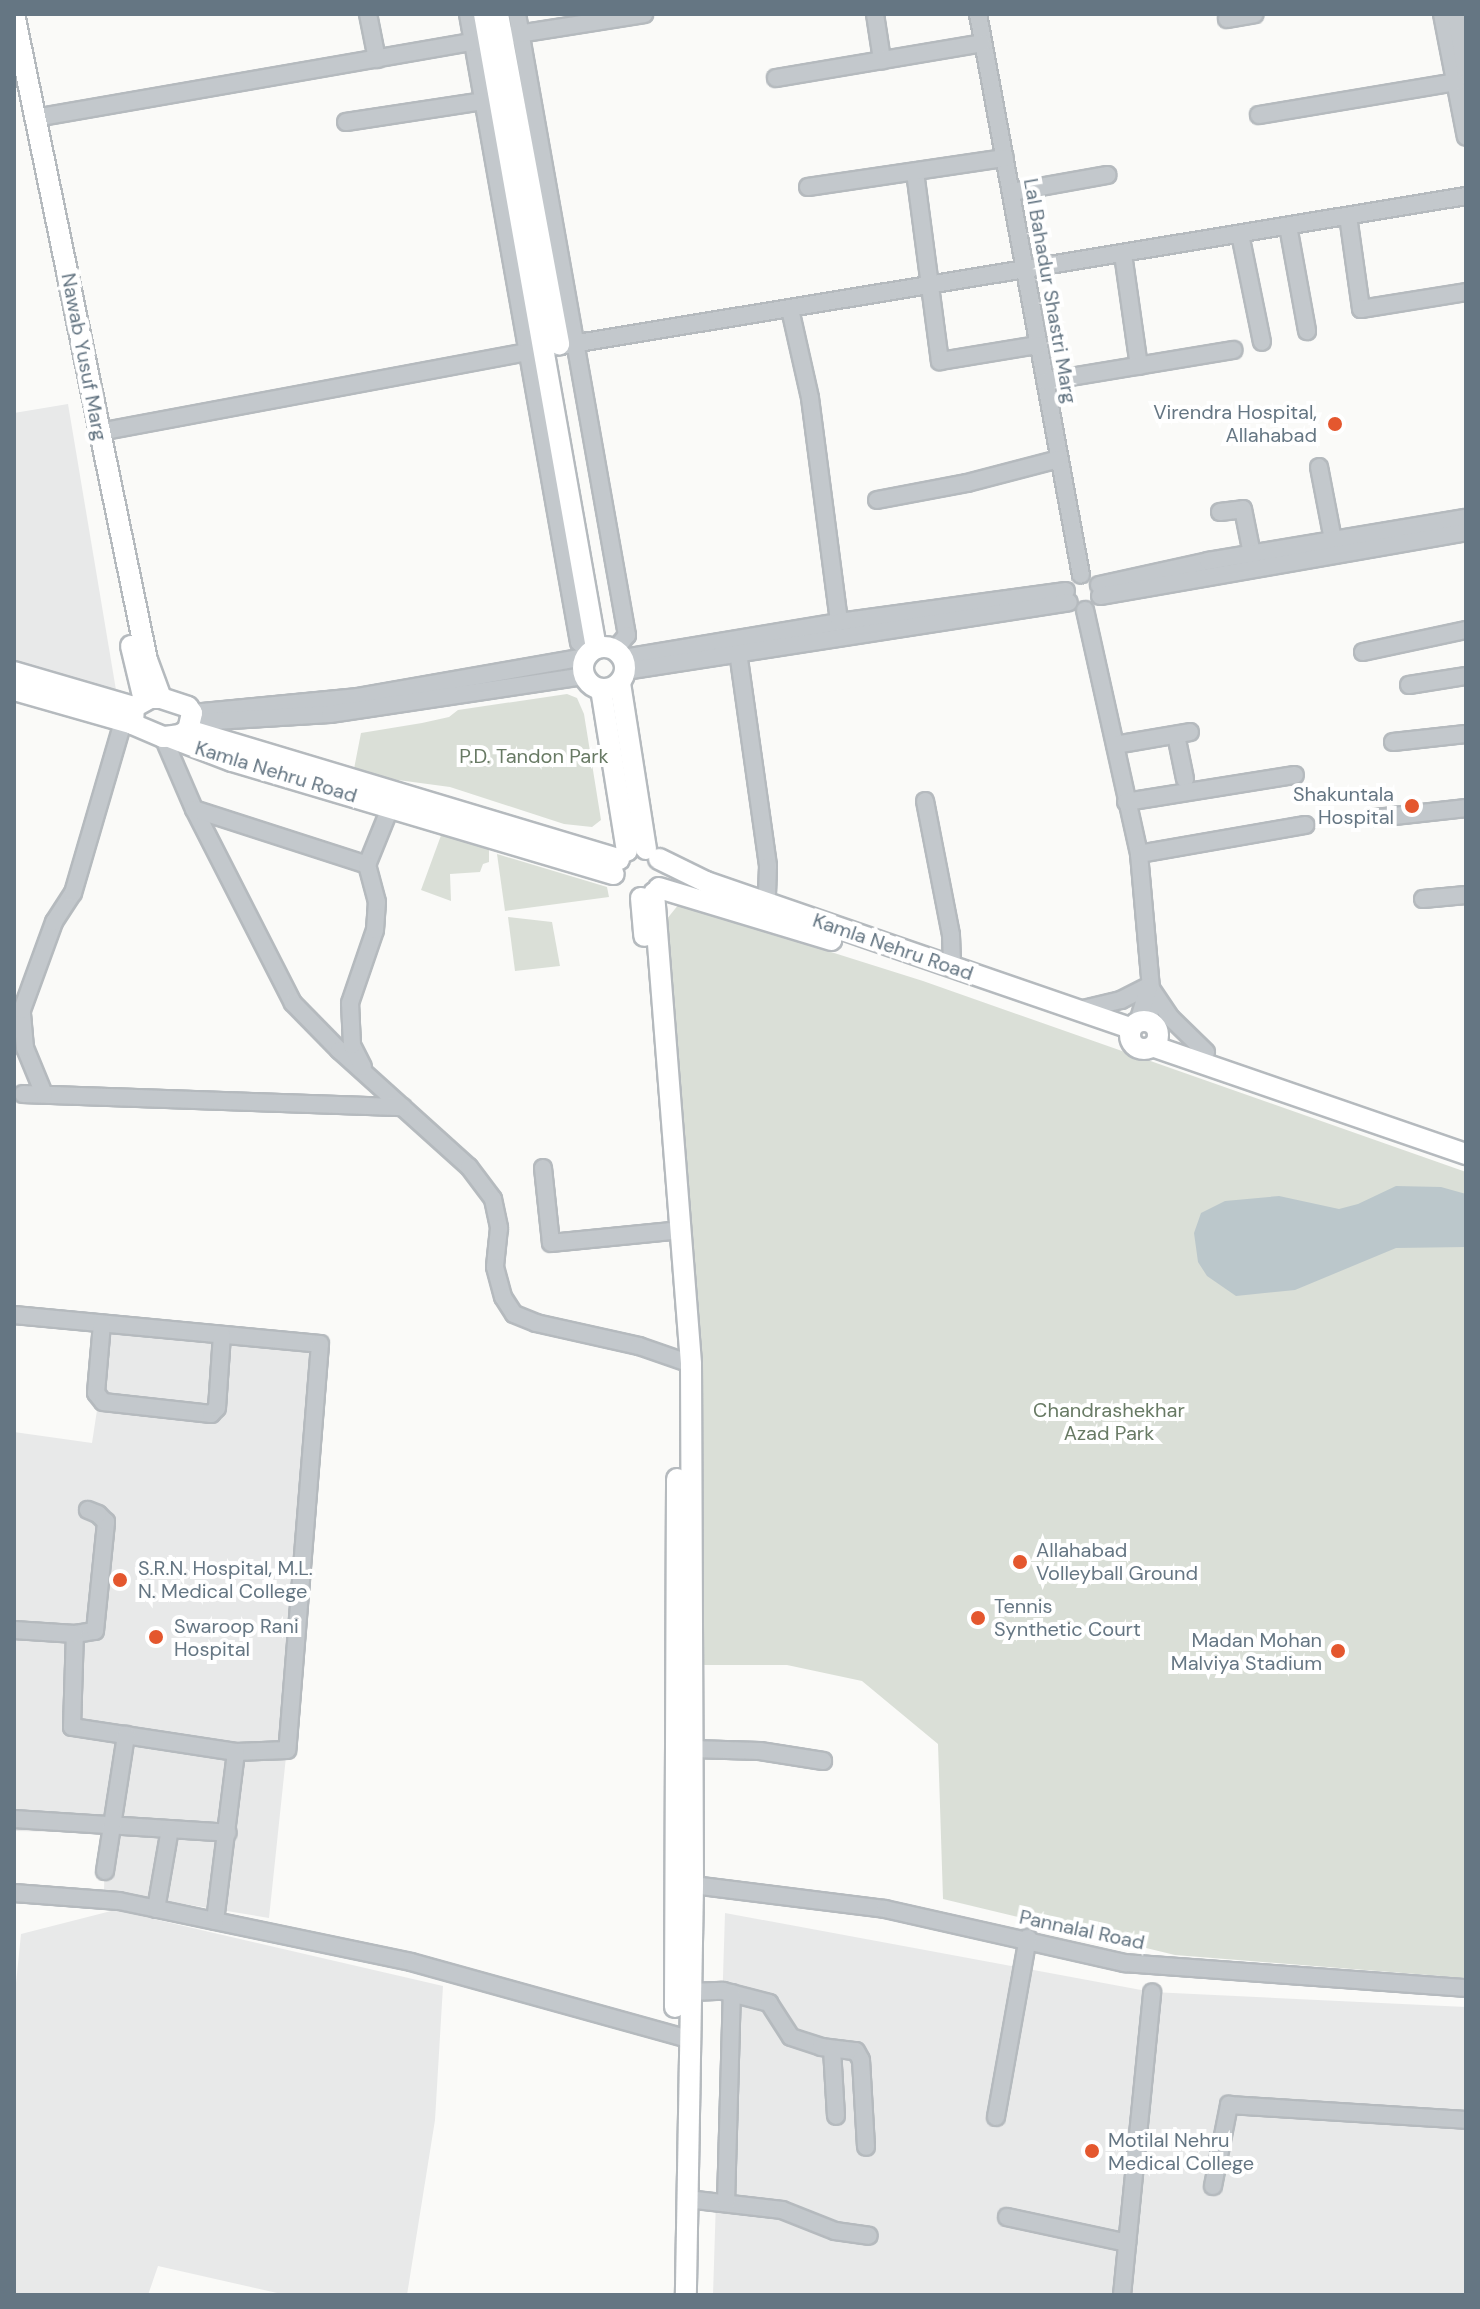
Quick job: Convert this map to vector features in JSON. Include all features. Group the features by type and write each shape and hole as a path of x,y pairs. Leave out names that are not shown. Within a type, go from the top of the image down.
{"main road":[{"name":"Nawab Yusuf Marg","path":"14,14 147,660 139,710"},
{"path":"484,14 496,38"},
{"path":"498,14 496,38 553,348 605,663 633,858 625,894 651,893"},
{"path":"14,59 139,710"},
{"path":"15,687 139,710 181,728 188,707 139,710"},
{"name":"Kamla Nehru Road","path":"181,728 232,761 390,808 633,858"},
{"name":"Kamla Nehru Road","path":"181,728 633,858 706,882 1144,1033 1466,1154"},
{"path":"633,858 664,875 651,893 685,1362 693,1885 689,1992 681,2037 687,2199 686,2295"},
{"name":"Kamla Nehru Road","path":"651,893 844,944 1144,1033 1466,1141"},
{"path":"675,2295 681,2037 685,1362"}],"street":[{"path":"368,14 377,59"},
{"path":"468,14 496,38 553,348"},
{"path":"517,14 496,38 484,101 553,348 627,635 605,663"},
{"path":"35,118 644,14"},
{"path":"875,14 882,60"},
{"name":"Lal Bahadur Shastri Marg","path":"978,14 1081,575"},
{"path":"1227,19 1255,14"},
{"path":"1442,14 1461,78"},
{"path":"1456,14 1463,36 1461,78 1466,137"},
{"path":"776,78 982,43"},
{"path":"1259,115 1461,78"},
{"path":"346,122 484,101"},
{"path":"808,187 1005,158"},
{"path":"915,172 940,361 1038,345"},
{"path":"1012,192 1107,175"},
{"path":"100,432 553,348 1466,196"},
{"path":"1348,216 1361,309 1466,292"},
{"path":"1288,226 1307,331"},
{"path":"1240,234 1262,342"},
{"path":"1123,254 1139,366"},
{"path":"790,309 810,398 839,622"},
{"path":"1046,381 1233,350"},
{"path":"877,500 967,483 1059,459"},
{"path":"1319,467 1333,540"},
{"path":"1220,512 1243,509 1252,554"},
{"path":"1100,590 1252,554 1466,518"},
{"path":"1100,590 1466,532"},
{"path":"1100,590 1091,577 1081,575 1070,580 1115,745 1139,854 1149,986 1144,1033"},
{"path":"685,1362 639,1346 536,1323 514,1314 503,1297 495,1267 499,1228 493,1199 469,1167 293,1003 194,809 181,728 330,714 839,622 1074,601 1095,605 1100,590"},
{"path":"605,663 738,652 1074,601"},
{"path":"1363,652 1466,630"},
{"path":"738,652 768,866 767,903"},
{"path":"1409,685 1466,676"},
{"path":"44,1094 25,1048 22,1010 54,922 73,893 139,710"},
{"path":"1115,745 1183,734 1185,779"},
{"path":"1393,742 1466,734"},
{"path":"1126,802 1295,775"},
{"path":"925,801 951,935 952,968"},
{"path":"366,1074 352,1045 350,1003 375,930 377,902 367,865 390,808"},
{"path":"1376,818 1466,808"},
{"path":"194,809 367,865"},
{"path":"1139,854 1305,825"},
{"path":"1423,899 1466,895"},
{"path":"1079,1010 1121,1000 1149,986"},
{"path":"1149,986 1171,1018 1206,1052"},
{"path":"23,1094 403,1107"},
{"path":"543,1168 551,1243 676,1231"},
{"path":"14,1315 320,1344 287,1750 236,1752 72,1727 75,1634"},
{"path":"102,1324 96,1393 103,1402 211,1414 217,1408 222,1335"},
{"path":"14,1630 75,1634 95,1631 106,1522 88,1510"},
{"path":"105,1871 126,1735"},
{"path":"692,1749 760,1751 823,1761"},
{"path":"215,1921 236,1752"},
{"path":"14,1819 228,1833"},
{"path":"156,1909 170,1829"},
{"name":"Pannalal Road","path":"693,1885 885,1909 1028,1938 1125,1963 1466,1988"},
{"path":"14,1893 119,1901 411,1962 681,2037"},
{"path":"996,2117 1028,1938"},
{"path":"689,1992 732,1993 769,2003 791,2037 832,2049 849,2048 861,2060 866,2147"},
{"path":"1122,2295 1152,1992"},
{"path":"726,2203 732,1993"},
{"path":"832,2049 836,2116"},
{"path":"1213,2186 1229,2105 1466,2120"},
{"path":"687,2199 782,2210 835,2231 869,2236"},
{"path":"1007,2217 1127,2243"}],"shaded area":[{"path":"68,404 116,690 14,660 14,413"},
{"path":"1396,1186 1441,1187 1466,1194 1466,1247 1396,1248 1295,1290 1236,1296 1207,1276 1198,1262 1194,1233 1201,1213 1225,1201 1279,1196 1339,1209 1358,1204"},
{"name":"Swaroop Rani Hospital","path":"109,1331 329,1349 269,1918 104,1891 105,1833 14,1831 14,1432 92,1443"},
{"path":"115,1910 443,1986 435,2120 407,2295 286,2295 158,2266 148,2295 14,2295 14,2003 21,1934"},
{"name":"Motilal Nehru Medical College","path":"725,1913 1152,1992 1466,2007 1466,2295 713,2295"}],"green space":[{"name":"P.D. Tandon Park","path":"567,694 577,698 584,714 601,820 592,827 564,824 450,787 353,774 361,733 449,717 458,710"},
{"path":"443,830 489,846 489,862 483,864 480,872 450,874 451,901 421,890"},
{"path":"497,854 607,887 609,897 505,911"},
{"name":"Chandrashekhar Azad Park","path":"679,904 923,981 1466,1172 1466,1978 1175,1955 943,1899 938,1744 862,1681 787,1665 701,1665 662,925"},
{"path":"508,917 552,922 560,966 515,971"}],"place":[{"name":"Virendra Hospital, Allahabad","path":"1335,424"},
{"name":"Shakuntala Hospital","path":"1412,806"},
{"name":"Allahabad Volleyball Ground","path":"1020,1562"},
{"name":"S.R.N. Hospital, M.L. N. Medical College","path":"120,1580"},
{"name":"Tennis Synthetic Court","path":"978,1618"},
{"name":"Swaroop Rani Hospital","path":"156,1637"},
{"name":"Madan Mohan Malviya Stadium","path":"1338,1651"},
{"name":"Motilal Nehru Medical College","path":"1092,2151"}]}
